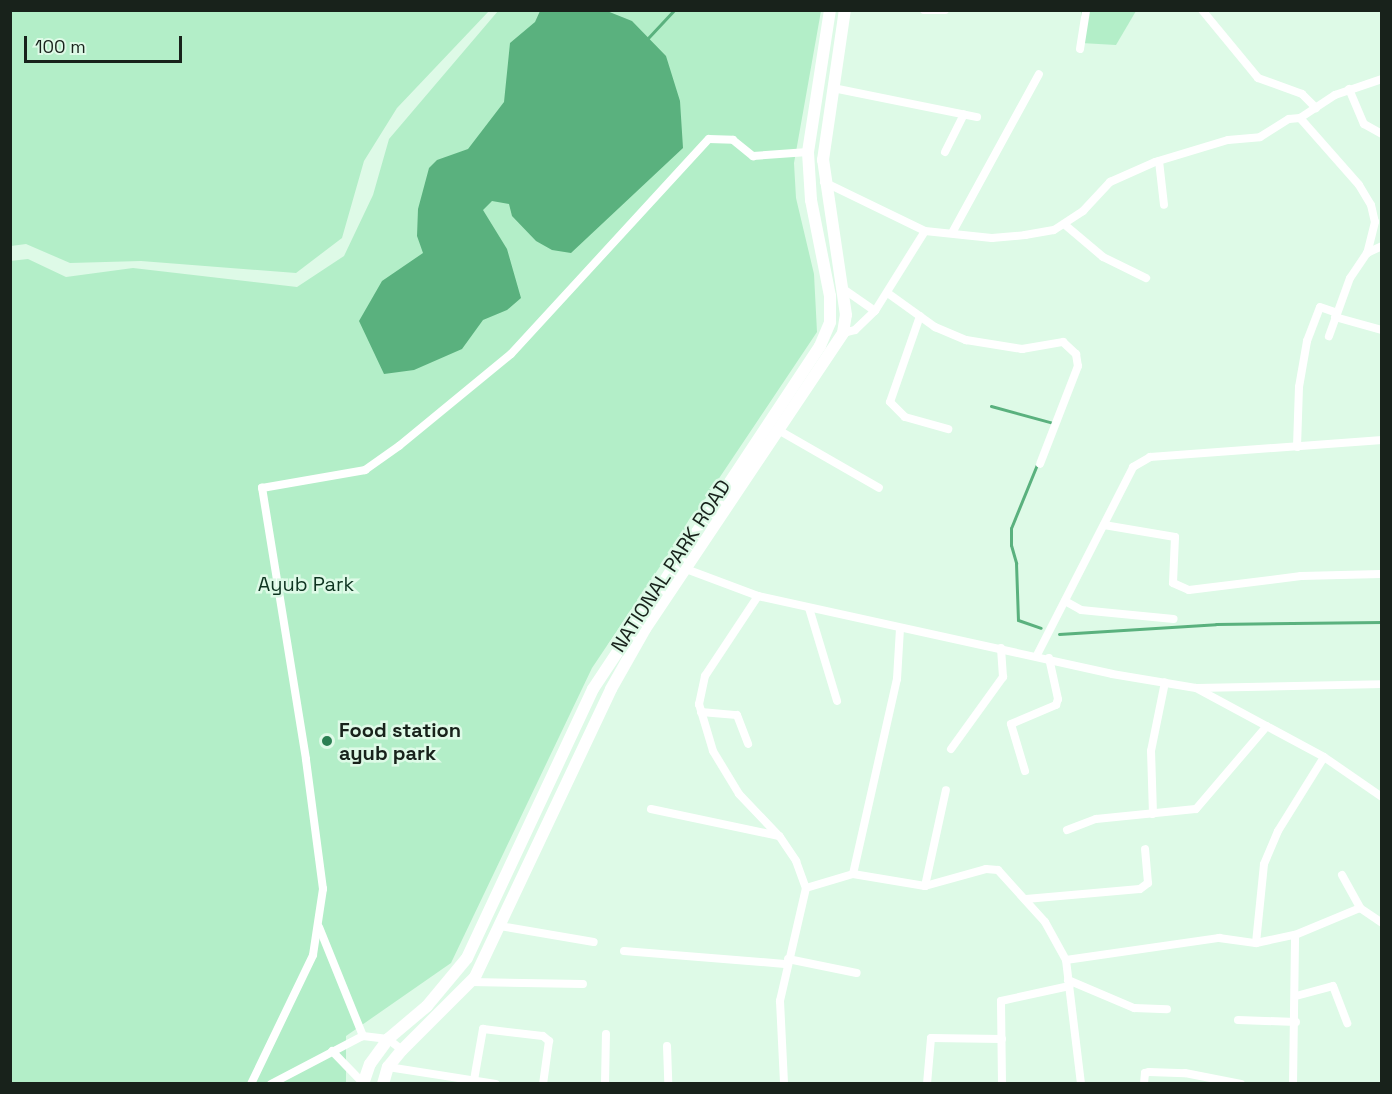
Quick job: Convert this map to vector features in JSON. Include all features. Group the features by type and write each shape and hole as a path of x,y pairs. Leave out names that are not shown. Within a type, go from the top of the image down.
{"main road":[{"name":"NATIONAL PARK ROAD","path":"363,1083 370,1064 388,1039 446,986 467,958 584,706 615,651 753,443 814,356 830,322 830,296 811,200 808,152 830,10"},
{"path":"843,333 846,315 824,182 832,88 845,10"},
{"name":"NATIONAL PARK ROAD","path":"383,1083 388,1067 402,1050 471,982 500,927 545,822 599,713 645,629 766,452 843,333"},
{"path":"753,443 766,452"},
{"path":"584,706 599,713"}],"street":[{"path":"924,10 945,10"},
{"path":"1080,49 1086,10"},
{"path":"1202,10 1257,78 1302,94 1316,108"},
{"path":"952,233 1039,74"},
{"path":"824,182 925,231 992,238 1054,230 1083,211 1110,182 1159,161 1228,140 1260,137 1288,119 1300,118 1349,90 1382,79"},
{"path":"832,88 977,117"},
{"path":"1349,90 1364,124 1382,134"},
{"path":"945,152 964,114"},
{"path":"1300,118 1359,185 1371,205 1375,222 1367,253 1350,278 1329,336"},
{"path":"402,1050 388,1039 363,1036 269,1083 254,1079 313,955 323,889 306,759 262,488 366,470 399,446 511,354 709,139 733,140 753,156 808,152"},
{"path":"1159,161 1164,205"},
{"path":"1064,224 1103,257 1146,278"},
{"path":"843,333 855,330 889,294 925,231"},
{"path":"1367,253 1382,246"},
{"path":"842,288 875,311"},
{"path":"889,294 920,316 966,340 1022,349 1063,342 1076,354 1078,366 1040,464"},
{"path":"1297,447 1299,387 1307,341 1320,308 1382,330"},
{"path":"920,316 890,402 906,417 948,429"},
{"path":"780,431 879,488"},
{"path":"1037,655 1133,467 1150,457 1382,440"},
{"path":"1104,525 1175,537 1173,583 1189,590 1301,576 1380,574"},
{"path":"686,569 758,597 900,629 1196,688 1382,684"},
{"path":"758,597 705,676 699,704 713,752 739,794 779,836 795,861 806,888 805,906 788,962 780,1001 784,1083"},
{"path":"1065,601 1081,610 1174,619"},
{"path":"809,608 837,701"},
{"path":"853,874 897,679 900,629"},
{"path":"951,749 1003,676 1001,648"},
{"path":"1025,771 1011,724 1056,705 1058,699 1049,658"},
{"path":"1153,814 1151,751 1165,682"},
{"path":"1196,688 1324,757 1382,797"},
{"path":"701,712 737,715 747,744"},
{"path":"1067,830 1096,819 1196,809 1267,726"},
{"path":"1256,944 1264,864 1278,831 1324,757"},
{"path":"925,886 945,790"},
{"path":"651,809 779,836"},
{"path":"1026,899 1140,889 1148,883 1145,849"},
{"path":"806,888 853,874 925,886 992,868 1026,899 1045,922 1066,960 1082,1083"},
{"path":"1342,875 1360,908 1382,923"},
{"path":"1066,960 1219,938 1256,944 1294,936 1360,908"},
{"path":"319,926 363,1036"},
{"path":"500,927 594,942"},
{"path":"1293,1083 1296,1022 1294,936"},
{"path":"624,951 788,962 858,973"},
{"path":"471,982 583,984"},
{"path":"1002,1083 1001,1000 1069,983 1134,1008 1167,1009"},
{"path":"1296,996 1333,986 1347,1023"},
{"path":"1238,1020 1296,1022"},
{"path":"474,1080 480,1031 483,1029 543,1036 549,1041 543,1083"},
{"path":"605,1083 606,1034"},
{"path":"927,1083 931,1038 1002,1039"},
{"path":"667,1046 668,1083"},
{"path":"332,1052 363,1083"},
{"path":"388,1067 496,1083"},
{"path":"1144,1083 1145,1073 1149,1072 1185,1073 1241,1083"}],"green space":[{"path":"11,10 489,11 397,108 364,161 342,238 296,273 141,261 70,263 26,244 11,246"},
{"name":"Ayub Park","path":"498,11 821,11 794,163 796,198 814,274 817,332 592,668 451,963 346,1036 346,1083 11,1083 10,261 28,259 66,277 133,268 297,287 344,256 373,195 389,139"},
{"path":"1081,11 1136,11 1116,45 1081,43"}],"shaded area":[{"path":"540,11 607,11 632,21 666,56 680,101 683,148 571,253 552,250 536,241 512,216 509,204 492,201 483,210 507,249 521,298 507,310 483,320 462,349 414,370 384,374 359,321 382,281 423,253 417,236 418,209 429,168 437,160 468,149 504,102 510,43 535,22"}],"waterway":[{"path":"648,38 674,10"},
{"path":"991,406 1053,423"},
{"path":"1038,462 1011,528 1011,545 1016,563 1018,620 1041,628"},
{"path":"1059,634 1216,624 1382,622"}],"place":[{"name":"Food station ayub park","path":"327,741"}]}
